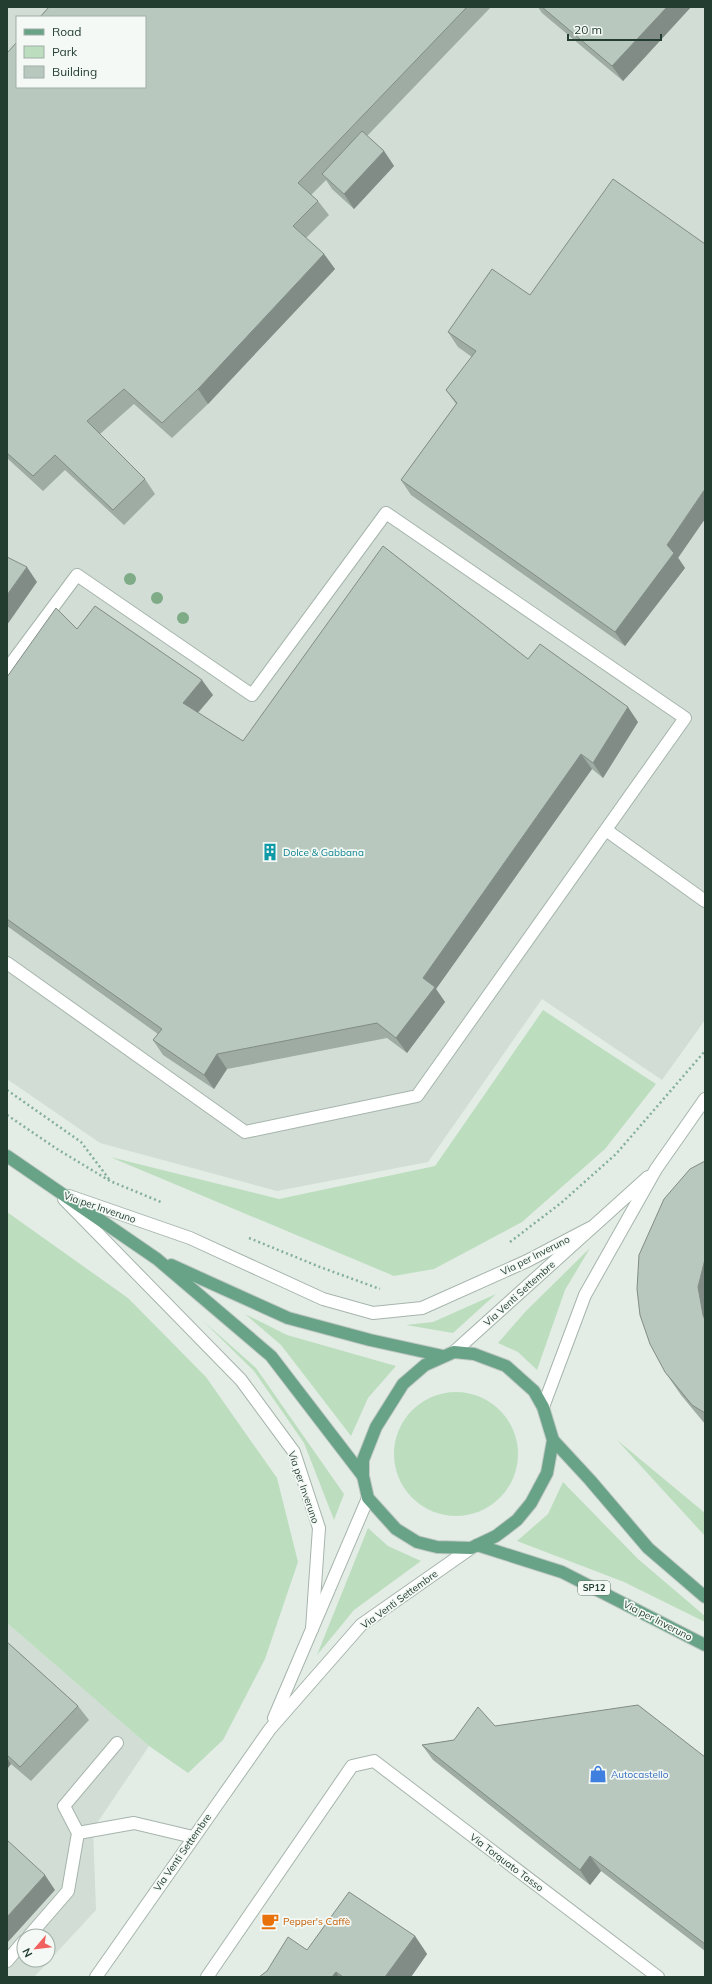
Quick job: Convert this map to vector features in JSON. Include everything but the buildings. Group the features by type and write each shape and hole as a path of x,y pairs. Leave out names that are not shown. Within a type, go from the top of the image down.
{"main road":[{"path":"7,1156 157,1259 271,1356 363,1476"},
{"path":"157,1259 288,1318 370,1340 449,1354 474,1354 506,1366 534,1392 543,1407 553,1440 590,1480 648,1548 705,1597"},
{"path":"449,1354 425,1365 403,1384 376,1427 363,1460 363,1476 368,1498 396,1529 417,1542 437,1547 474,1546 496,1536 517,1520 531,1504 547,1473 553,1440"},
{"name":"Via per Inveruno","path":"474,1546 562,1572 705,1644"}],"street":[{"path":"7,669 77,574 252,695 386,513 684,718 417,1096 245,1132 7,963"},
{"path":"606,830 705,901"},
{"name":"Via Venti Settembre","path":"543,1407 585,1295 656,1169 705,1098"},
{"name":"Via Venti Settembre","path":"449,1354 656,1169"},
{"name":"Via per Inveruno","path":"58,1192 190,1238 323,1299 372,1313 422,1308 526,1261 590,1228"},
{"name":"Via per Inveruno","path":"58,1192 241,1380 294,1452 319,1528 312,1630"},
{"name":"Via Venti Settembre","path":"270,1729 368,1498"},
{"name":"Via Venti Settembre","path":"96,1977 270,1729 361,1624 474,1546"},
{"path":"36,1928 68,1891 78,1832 64,1806 117,1743"},
{"name":"Via Torquato Tasso","path":"207,1977 352,1766 374,1761 658,1977"},
{"path":"78,1832 134,1823 193,1837"},
{"path":"7,1961 16,1950"}],"path":[{"path":"507,1245 561,1203 616,1154 705,1051"},
{"path":"7,1090 81,1142 110,1181"},
{"path":"7,1115 57,1149 110,1181 168,1205"},
{"path":"248,1238 320,1267 382,1289"}],"shaded area":[{"path":"7,7 705,7 705,1020 662,1080 542,999 428,1162 277,1191 100,1143 7,1079"},
{"path":"7,1623 149,1746 93,1829 96,1910 56,1953 56,1928 16,1928 16,1968 42,1968 34,1977 7,1977"}],"green space":[{"path":"543,1010 656,1084 605,1149 522,1222 434,1269 394,1276 110,1157 279,1199 435,1166"},
{"path":"7,1212 128,1298 206,1377 277,1478 298,1562 265,1659 223,1740 188,1773 149,1746 7,1623"},
{"path":"590,1248 565,1290 537,1370 518,1352 498,1343 526,1311"},
{"path":"496,1294 453,1333 406,1325 433,1322"},
{"path":"245,1314 287,1335 396,1366 368,1398 351,1436 281,1345"},
{"path":"202,1320 256,1368 344,1494 334,1520 304,1443 254,1371"},
{"path":"456,1392 468,1393 480,1397 490,1402 500,1410 508,1420 513,1430 517,1442 517,1466 513,1478 508,1488 500,1498 490,1506 480,1511 468,1515 456,1516 444,1515 432,1511 422,1506 412,1498 404,1488 399,1478 395,1466 394,1454 395,1442 399,1430 404,1420 412,1410 422,1402 432,1397 444,1393"},
{"path":"617,1440 705,1513 705,1536"},
{"path":"563,1482 638,1559 705,1616 705,1622 624,1582 517,1541 548,1514"},
{"path":"368,1528 388,1546 421,1561 354,1610 317,1655"}],"place":[{"name":"Dolce & Gabbana","path":"270,852"},
{"name":"Autocastello","path":"598,1774"},
{"name":"Pepper's Caffè","path":"270,1921"}]}
